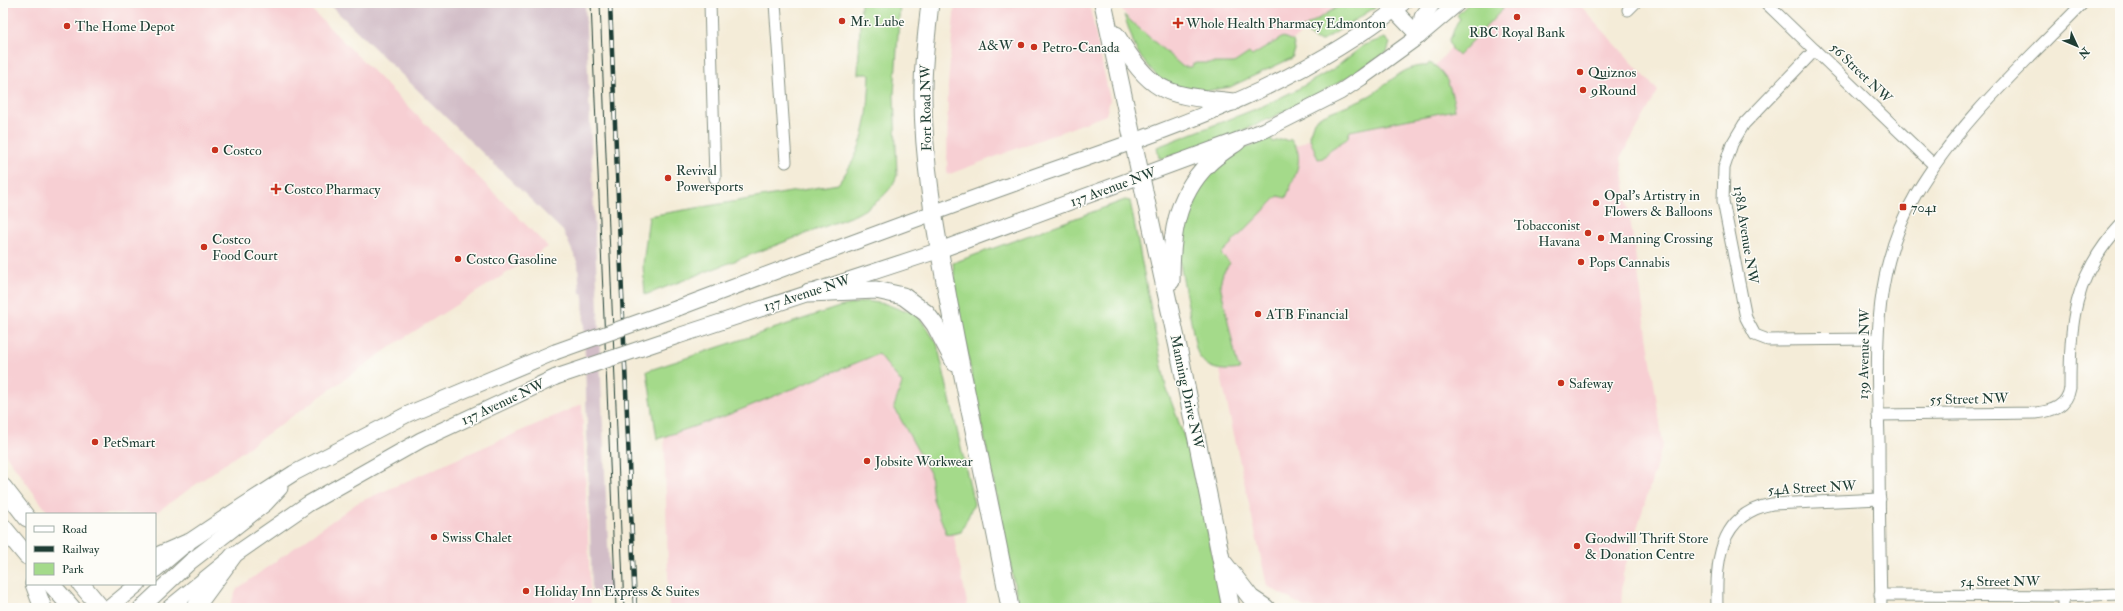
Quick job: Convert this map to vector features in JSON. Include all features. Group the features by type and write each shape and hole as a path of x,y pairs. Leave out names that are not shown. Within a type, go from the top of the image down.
{"main road":[{"name":"Fort Road NW","path":"930,3 923,88 924,128 934,212"},
{"path":"1103,3 1109,24 1142,177"},
{"path":"1419,36 1422,17 1433,3"},
{"name":"137 Avenue NW","path":"169,608 233,556 308,504 414,444 556,377 940,250 1237,142 1292,118 1340,92 1419,36 1458,3"},
{"name":"137 Avenue NW","path":"156,569 187,543 294,473 408,414 555,352 1134,140 1233,102 1277,83 1314,63 1398,7"},
{"path":"1398,7 1419,36"},
{"path":"1109,24 1135,66 1150,81 1165,91 1192,97 1233,102"},
{"path":"1170,311 1171,250 1175,221 1185,197 1196,178 1208,164 1237,142"},
{"name":"Manning Drive NW","path":"1142,177 1231,608"},
{"path":"934,212 963,377 1010,608"},
{"path":"809,293 876,290 891,292 910,300 926,313 935,326 963,377"},
{"path":"141,608 190,562 266,503 294,473"},
{"path":"3,487 26,517"},
{"path":"3,527 26,555"},
{"path":"15,543 26,567"},
{"path":"156,556 187,543"},
{"path":"195,608 233,556"},
{"path":"1221,560 1251,598 1266,608"},
{"path":"34,585 43,608"},
{"path":"52,585 72,608"},
{"path":"82,585 101,608"},
{"path":"109,608 137,585"}],"street":[{"path":"710,3 715,178"},
{"path":"775,3 786,162"},
{"name":"56 Street NW","path":"1766,3 1934,165"},
{"name":"139 Avenue NW","path":"1881,608 1877,339 1882,291 1896,237 1906,212 1934,165 1963,128 2083,3"},
{"name":"138A Avenue NW","path":"1815,50 1744,124 1732,144 1724,168 1722,190 1724,211 1746,318 1755,335 1775,340 1877,339"},
{"name":"55 Street NW","path":"1878,415 2036,413 2060,407 2069,395 2071,330 2079,295 2093,263 2102,248 2120,226"},
{"name":"54A Street NW","path":"1717,608 1718,561 1725,537 1730,530 1748,514 1762,505 1880,499"},
{"name":"54 Street NW","path":"1880,595 2063,596 2120,594"},
{"path":"2063,596 2063,608"}],"shaded area":[{"path":"3,3 305,3 548,247 396,343 155,513 48,513 3,451"},
{"path":"328,3 585,3 610,591 592,592 583,294 580,293 578,264 566,237 563,231"},
{"path":"955,3 1089,3 1110,100 1106,115 947,175 948,84"},
{"path":"1122,3 1347,3 1278,50 1208,74 1182,68 1149,46 1123,11"},
{"path":"1495,3 1578,3 1658,91 1621,157 1663,444 1623,574 1621,608 1306,608 1267,586 1195,257 1288,150 1422,82 1453,45"},
{"path":"845,326 918,354 968,608 669,608 663,390"},
{"path":"582,404 591,608 229,608 237,589 357,503"}],"green space":[{"path":"861,3 900,3 894,95 897,175 886,194 868,208 855,215 645,295 643,265 649,216 838,184 855,157 860,145 864,132 868,105 870,74 858,74"},
{"path":"1344,3 1382,3 1322,41 1311,37 1303,28"},
{"path":"1469,3 1504,3 1502,10 1458,56 1452,49 1449,40 1460,19 1457,15"},
{"path":"1124,15 1183,67 1192,67 1193,63 1234,63 1249,53 1252,56 1283,37 1293,41 1295,50 1292,58 1230,87 1206,91 1164,84 1142,59 1135,47"},
{"path":"1385,38 1390,43 1387,52 1361,69 1307,100 1251,127 1223,138 1194,149 1164,158 1159,158 1157,147 1261,107 1298,89 1335,68 1364,45"},
{"path":"1429,63 1435,66 1445,76 1455,110 1350,131 1347,139 1331,149 1323,158 1318,159 1309,136 1314,121 1321,116 1367,97 1402,72 1418,66 1427,66"},
{"path":"1270,137 1273,142 1283,139 1288,141 1290,139 1298,153 1297,168 1286,198 1278,196 1221,254 1230,263 1223,273 1220,284 1237,363 1240,369 1226,370 1213,368 1203,361 1196,348 1179,258 1180,234 1194,194 1203,180 1222,162 1237,152"},
{"path":"1125,200 1130,201 1166,387 1195,467 1223,608 1019,608 957,303 953,263"},
{"path":"866,301 886,304 904,311 914,310 937,343 974,504 961,532 947,535 933,499 930,473 894,407 902,383 878,354 725,416 657,439 647,371 839,307"}],"tram line":[{"path":"591,3 616,608"},
{"path":"600,3 624,608"}],"railway":[{"path":"610,3 635,608"}],"place":[{"name":"RBC Royal Bank","path":"1517,17"},
{"name":"Mr. Lube","path":"842,21"},
{"name":"Whole Health Pharmacy Edmonton","path":"1178,23"},
{"name":"The Home Depot","path":"67,26"},
{"name":"A&W","path":"1021,45"},
{"name":"Petro-Canada","path":"1034,47"},
{"name":"Quiznos","path":"1580,72"},
{"name":"9Round","path":"1583,90"},
{"name":"Costco","path":"215,150"},
{"name":"Revival Powersports","path":"668,178"},
{"name":"Costco Pharmacy","path":"276,189"},
{"name":"Opal's Artistry in Flowers & Balloons","path":"1596,203"},
{"name":"7041","path":"1903,207"},
{"name":"Tobacconist Havana","path":"1588,233"},
{"name":"Manning Crossing","path":"1601,238"},
{"name":"Costco Food Court","path":"204,247"},
{"name":"Costco Gasoline","path":"458,259"},
{"name":"Pops Cannabis","path":"1581,262"},
{"name":"ATB Financial","path":"1258,314"},
{"name":"Safeway","path":"1561,383"},
{"name":"PetSmart","path":"95,442"},
{"name":"Jobsite Workwear","path":"867,461"},
{"name":"Swiss Chalet","path":"434,537"},
{"name":"Goodwill Thrift Store & Donation Centre","path":"1577,546"},
{"name":"Holiday Inn Express & Suites","path":"526,591"}]}
